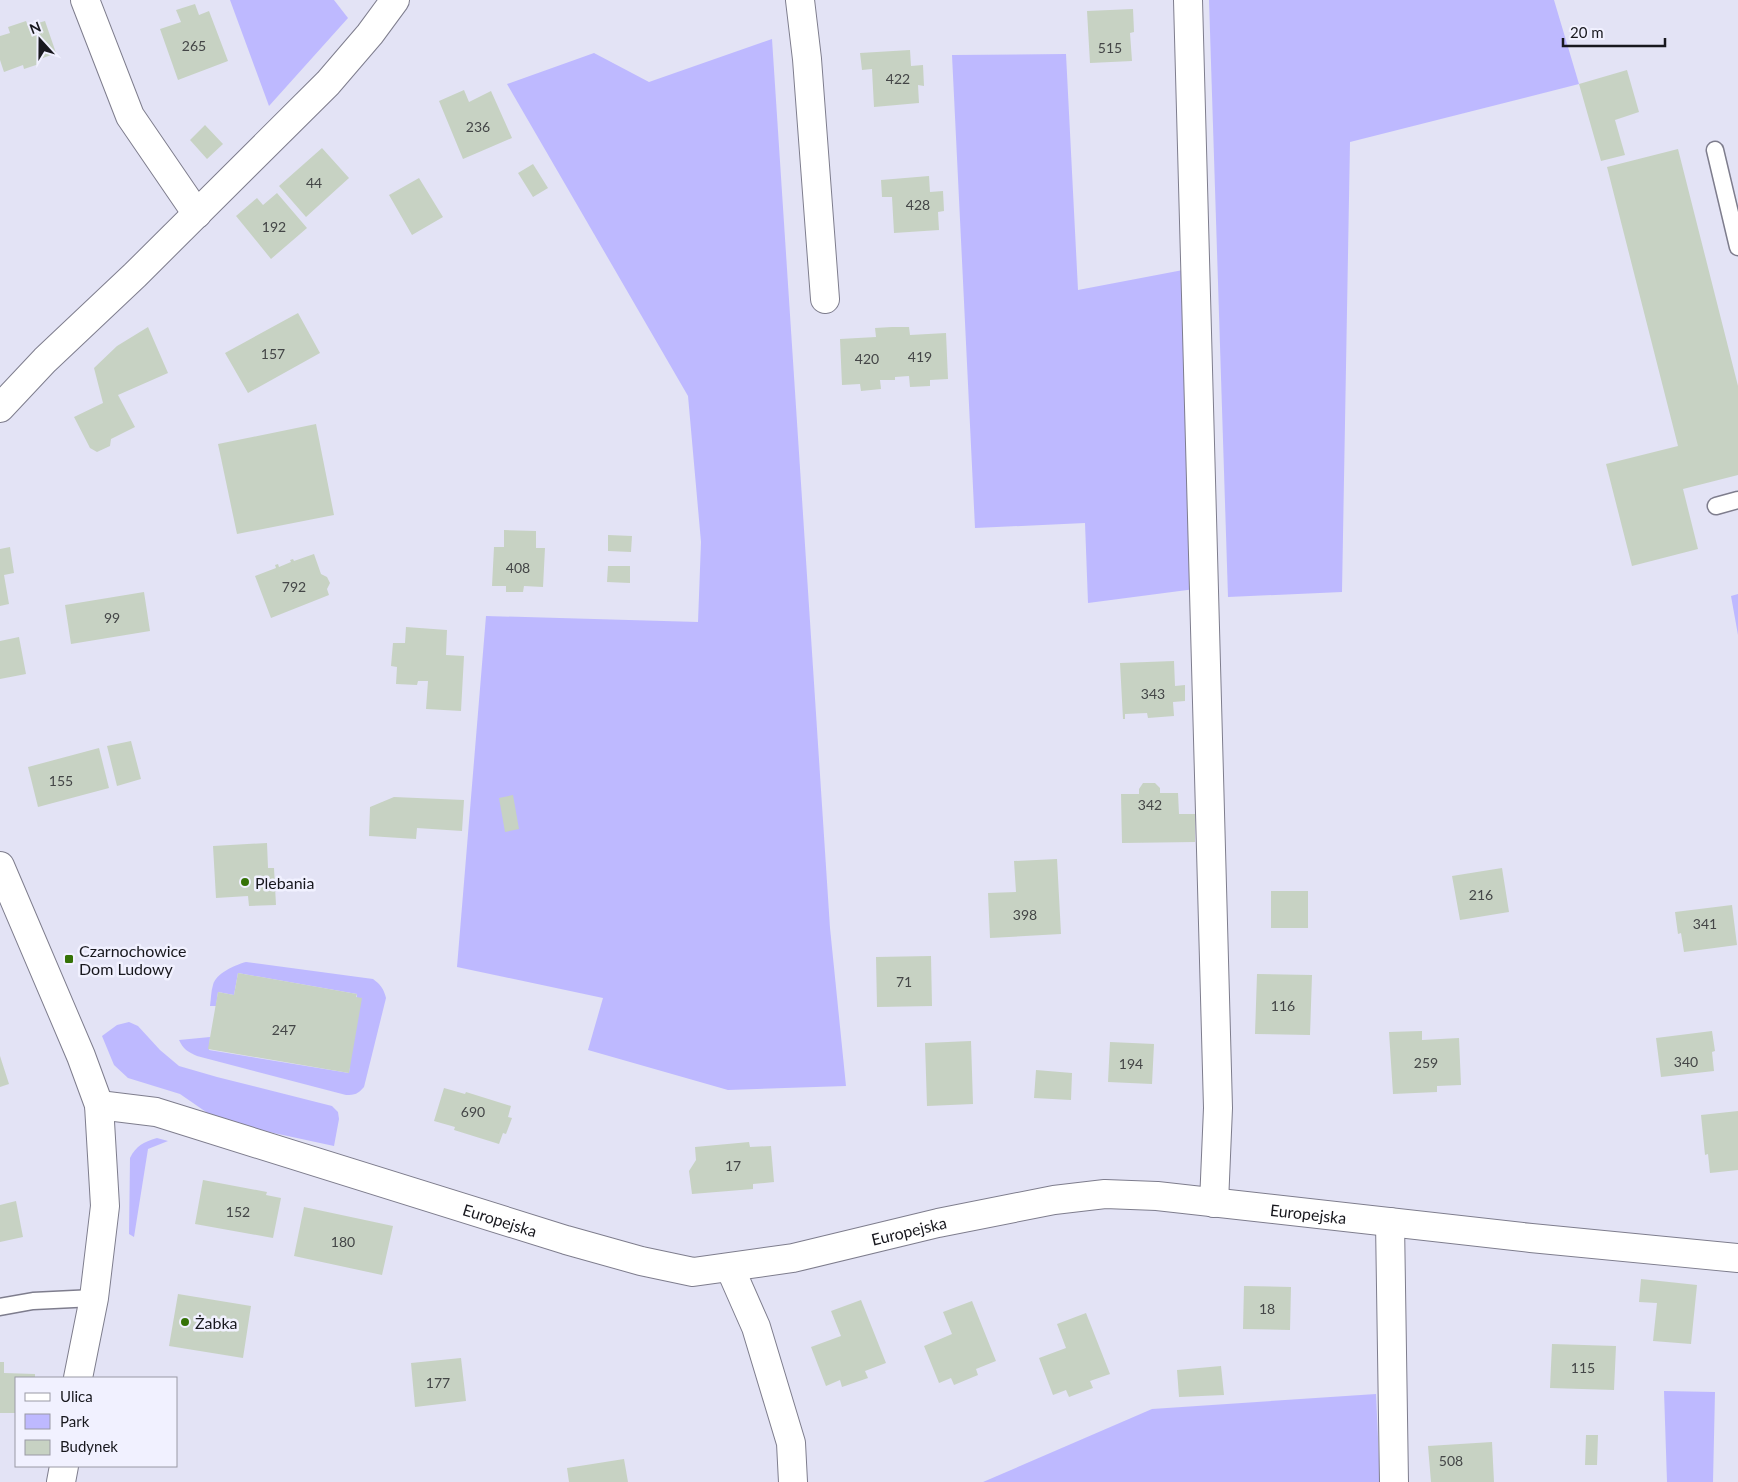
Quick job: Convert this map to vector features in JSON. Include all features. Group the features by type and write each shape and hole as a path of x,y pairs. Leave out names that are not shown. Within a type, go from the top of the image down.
{"street":[{"path":"85,0 130,116 197,214"},
{"path":"0,408 45,360 197,214 328,83 370,34 395,0"},
{"path":"800,0 807,59 826,299"},
{"path":"1188,0 1218,1108 1214,1202"},
{"path":"0,866 81,1056 99,1105 105,1206 94,1298 78,1377"},
{"name":"Europejska","path":"99,1105 156,1112 566,1240 642,1261 693,1272 793,1258 938,1222 1054,1200 1105,1194 1157,1196 1531,1238 1738,1258"},
{"path":"1390,1222 1394,1482"},
{"path":"730,1268 756,1327 791,1443 794,1482"},
{"path":"61,1482 64,1467"}],"lane":[{"path":"1715,150 1738,247"},
{"path":"1716,506 1738,500"},
{"path":"0,1307 33,1301 94,1298"}],"green space":[{"path":"230,0 334,0 348,18 269,106"},
{"path":"1209,0 1554,0 1579,84 1350,142 1342,592 1228,597"},
{"path":"772,39 830,928 846,1086 728,1090 588,1050 603,998 457,967 486,616 698,622 701,542 688,396 507,84 594,53 649,82"},
{"path":"1066,54 1078,290 1183,270 1195,589 1088,603 1085,523 975,528 952,55"},
{"path":"1738,594 1738,635 1731,596"},
{"path":"246,962 373,979 380,985 386,998 364,1087 360,1091 346,1095 197,1056 184,1048 179,1040 210,1037 209,1050 349,1073 357,994 238,973 234,995 218,992 216,1006 210,1006 212,987 218,977 232,967"},
{"path":"129,1022 138,1026 160,1050 179,1066 332,1106 338,1112 339,1119 334,1146 251,1128 209,1114 180,1094 128,1078 114,1065 102,1036 117,1025"},
{"path":"157,1138 168,1141 148,1149 134,1237 129,1234 130,1158 140,1145"},
{"path":"1664,1391 1715,1392 1713,1482 1667,1482"},
{"path":"1376,1394 1380,1482 983,1482 1152,1409"}],"building":[{"path":"195,4 199,15 209,11 228,61 178,80 160,29 181,22 176,10"},
{"path":"1133,9 1134,32 1130,33 1132,61 1090,63 1087,11"},
{"path":"26,21 28,26 45,21 56,53 38,60 39,64 24,69 23,65 4,72 0,60 0,36 10,33 8,27"},
{"path":"910,50 911,66 923,65 924,86 918,85 919,103 874,107 872,69 862,70 860,53"},
{"path":"1627,70 1639,112 1615,120 1625,155 1601,161 1579,84"},
{"path":"464,90 469,102 491,91 512,138 463,159 439,101"},
{"path":"205,125 223,144 207,159 190,140"},
{"path":"322,148 349,178 306,217 279,186"},
{"path":"1678,149 1738,386 1738,475 1683,489 1698,549 1632,566 1606,464 1678,446 1607,167"},
{"path":"533,164 548,188 533,197 518,173"},
{"path":"929,176 930,192 943,191 944,211 938,212 939,230 894,233 892,197 882,197 881,180"},
{"path":"419,178 443,217 412,235 389,195"},
{"path":"277,193 307,228 271,259 236,216 257,198 263,205"},
{"path":"298,313 320,353 248,393 225,353"},
{"path":"148,327 168,373 118,395 135,427 111,439 110,446 97,452 90,448 74,417 103,403 94,368 117,346"},
{"path":"909,327 910,335 946,333 948,379 930,380 930,386 910,387 909,376 895,377 895,380 880,380 881,389 861,391 860,384 842,385 840,339 876,337 875,328"},
{"path":"316,424 334,515 237,534 218,444"},
{"path":"504,530 536,531 536,548 545,548 543,587 524,586 523,592 506,592 506,586 492,586 494,547 504,547"},
{"path":"608,535 632,536 631,552 608,551"},
{"path":"10,547 14,573 4,575 9,604 0,606 0,549"},
{"path":"314,554 321,574 327,577 330,583 327,589 329,595 271,618 255,576 276,568 275,565 278,564 279,567 291,562 290,560 293,559 294,561"},
{"path":"608,566 630,566 630,583 607,582"},
{"path":"144,592 150,631 71,644 65,605"},
{"path":"406,627 447,630 446,655 464,656 461,711 426,709 428,681 418,681 417,685 396,684 397,667 391,666 393,643 405,643"},
{"path":"19,637 26,674 0,679 0,641"},
{"path":"1174,661 1175,686 1185,685 1185,701 1173,702 1174,716 1148,718 1147,713 1125,714 1125,719 1123,719 1120,663"},
{"path":"131,741 141,779 117,786 107,746"},
{"path":"99,748 109,788 38,807 28,767"},
{"path":"1143,783 1155,783 1160,788 1160,793 1178,793 1179,814 1195,814 1195,842 1122,843 1121,794 1139,794 1139,789"},
{"path":"513,795 519,829 505,832 499,798"},
{"path":"394,797 464,800 462,831 417,828 416,839 369,836 370,807"},
{"name":"Plebania","path":"267,843 268,868 274,868 276,905 249,906 248,896 216,898 213,846"},
{"path":"1057,859 1061,934 990,938 988,893 1016,892 1014,861"},
{"path":"1502,868 1509,912 1460,920 1452,876"},
{"path":"1271,891 1308,891 1308,928 1271,928"},
{"path":"1732,905 1737,945 1684,952 1681,933 1678,934 1675,912"},
{"path":"931,956 932,1006 877,1007 876,957"},
{"path":"238,973 357,994 356,997 362,998 349,1073 208,1049 218,992 234,995"},
{"path":"1257,974 1312,975 1310,1035 1255,1034"},
{"path":"1422,1031 1422,1040 1459,1038 1461,1085 1437,1086 1437,1092 1393,1094 1389,1032"},
{"path":"1712,1031 1715,1051 1712,1052 1714,1071 1661,1077 1656,1038"},
{"path":"971,1041 973,1104 927,1106 925,1043"},
{"path":"1110,1042 1154,1044 1152,1084 1108,1082"},
{"path":"0,1056 9,1084 0,1087"},
{"path":"1036,1070 1072,1073 1071,1100 1034,1098"},
{"path":"444,1088 465,1094 466,1092 511,1106 508,1117 512,1118 506,1134 503,1133 499,1144 454,1130 455,1127 434,1121"},
{"path":"1738,1111 1738,1170 1710,1173 1708,1154 1705,1155 1701,1115"},
{"path":"749,1142 750,1147 771,1146 774,1182 753,1184 753,1189 692,1194 689,1171 696,1160 695,1147"},
{"path":"203,1180 267,1192 266,1195 281,1198 273,1238 195,1224"},
{"path":"16,1201 23,1237 0,1242 0,1205"},
{"path":"304,1207 393,1226 382,1275 294,1256"},
{"path":"1641,1279 1697,1285 1691,1344 1653,1341 1657,1303 1639,1302"},
{"path":"1244,1286 1291,1287 1290,1330 1243,1329"},
{"path":"178,1294 251,1306 243,1358 169,1346"},
{"path":"861,1300 886,1363 865,1371 868,1378 842,1387 840,1380 826,1386 811,1347 841,1336 831,1311"},
{"path":"972,1301 996,1361 976,1369 978,1375 954,1385 951,1378 939,1383 924,1346 952,1334 943,1312"},
{"path":"1086,1313 1110,1374 1090,1381 1093,1388 1069,1397 1066,1390 1053,1395 1039,1358 1066,1348 1057,1324"},
{"path":"1552,1344 1616,1346 1614,1390 1550,1388"},
{"path":"461,1358 466,1401 415,1407 411,1363"},
{"path":"0,1362 4,1362 4,1373 35,1374 35,1377 15,1377 15,1413 0,1413"},
{"path":"1221,1366 1224,1395 1179,1397 1177,1370"},
{"path":"1586,1435 1598,1435 1597,1465 1585,1465"},
{"path":"1492,1442 1494,1482 1431,1482 1428,1446"},
{"path":"624,1459 628,1482 569,1482 567,1468"}],"place":[{"name":"Plebania","path":"245,882"},
{"name":"Czarnochowice Dom Ludowy","path":"69,959"},
{"name":"Żabka","path":"185,1322"}]}
